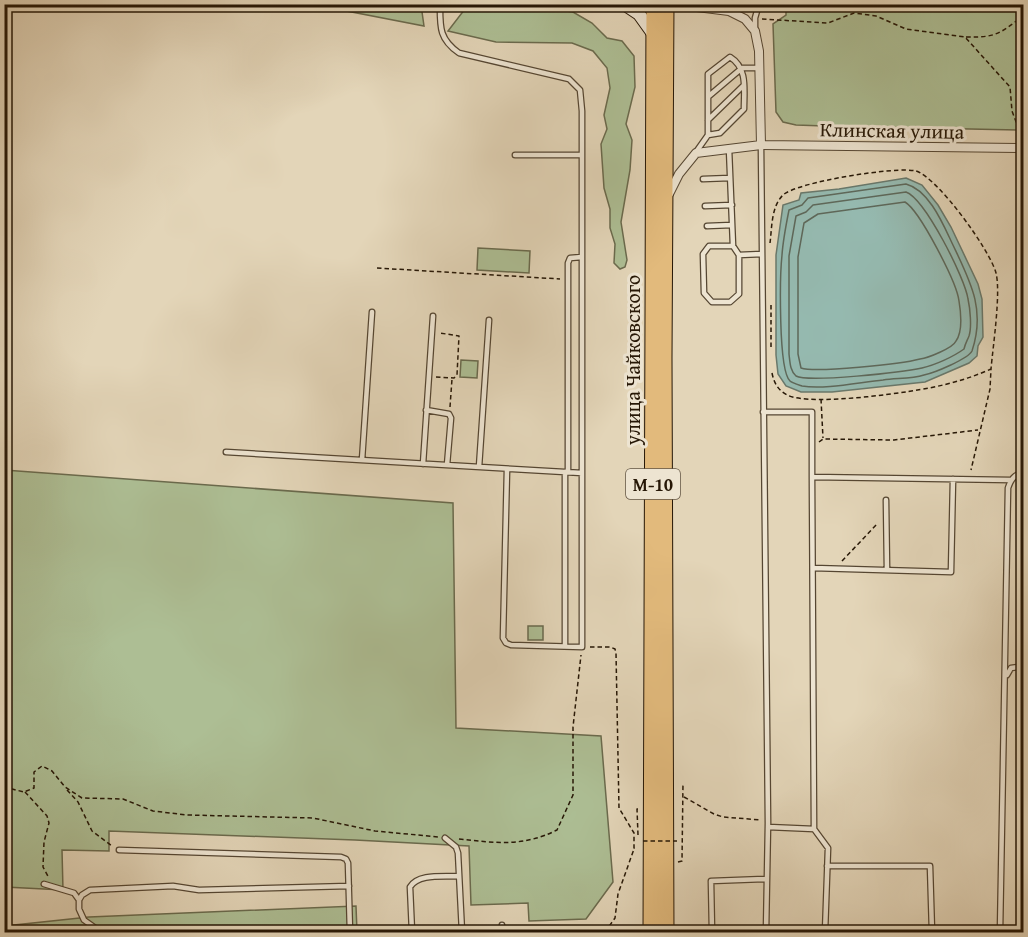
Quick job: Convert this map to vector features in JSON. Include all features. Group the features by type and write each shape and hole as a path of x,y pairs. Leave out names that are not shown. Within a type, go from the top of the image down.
{"highway":[{"name":"улица Чайковского","path":"651,933 654,4"},
{"name":"улица Чайковского","path":"666,4 666,933"}],"street":[{"path":"624,4 639,14 654,35"},
{"path":"673,4 729,11 745,19 755,32 760,68 760,145"},
{"name":"Клинская улица","path":"696,153 760,145 1023,148"},
{"path":"665,204 679,174 696,153"}],"lane":[{"path":"440,4 442,36 459,53 569,79 580,90 582,646 511,645 506,643 504,638 507,469"},
{"path":"729,11 748,4"},
{"path":"755,32 755,18 759,4"},
{"path":"696,153 708,135 708,74 730,57 742,68 744,109 720,133 708,135"},
{"path":"709,96 742,68 760,68"},
{"path":"708,120 744,85"},
{"path":"760,145 768,821 766,933"},
{"path":"729,149 733,246 739,255 739,294 730,303 712,302 704,293 703,254 709,246 733,246"},
{"path":"515,155 582,155"},
{"path":"703,179 730,178"},
{"path":"705,206 732,205"},
{"path":"707,226 732,225"},
{"path":"739,255 762,254"},
{"path":"565,646 568,280 570,258 582,257"},
{"path":"362,460 372,312"},
{"path":"423,464 433,316"},
{"path":"479,467 489,320"},
{"path":"426,410 449,414 451,418 447,465"},
{"path":"762,412 812,412 814,829 828,848 825,933"},
{"path":"226,452 582,473"},
{"path":"1000,933 1008,488 1011,480 1023,472"},
{"path":"812,477 1011,480"},
{"path":"813,568 951,572 953,479"},
{"path":"886,500 887,570"},
{"path":"1006,677 1011,668 1023,666"},
{"path":"768,827 814,829"},
{"path":"445,838 456,847 462,933"},
{"path":"118,850 342,857 348,863 350,933"},
{"path":"827,866 930,866 932,933"},
{"path":"412,933 410,887 412,883 419,879 459,876"},
{"path":"712,933 711,881 767,879"},
{"path":"44,884 74,893 79,900 79,909 84,920 101,933"},
{"path":"79,900 90,890 173,886 199,890 349,886"},
{"path":"502,925 503,933"}],"path":[{"path":"755,18 828,23 854,13 876,16 906,29 987,38 1004,31 1023,15"},
{"path":"965,37 1010,87 1012,111 1023,141"},
{"path":"770,242 775,206 784,194 830,179 868,173 914,170 929,177 976,233 996,273 997,298 990,389 967,479"},
{"path":"377,268 568,280"},
{"path":"771,299 771,356"},
{"path":"429,376 452,378 457,375 459,336 432,333"},
{"path":"770,368 774,382 789,396 821,399 880,395 942,386 991,369"},
{"path":"449,414 452,378"},
{"path":"821,399 823,439"},
{"path":"813,445 823,439 894,440 980,430"},
{"path":"835,568 887,513"},
{"path":"65,788 82,798 123,799 153,811 187,815 294,816 330,820 375,831 498,844 527,842 557,830 573,795 573,728 582,646 610,647 615,649 616,654 619,808 634,833 634,848 618,894 615,918 605,933"},
{"path":"24,792 34,788 34,772 42,766 52,771 78,802 92,831 118,850"},
{"path":"677,862 682,861 683,783"},
{"path":"4,787 24,792 47,816 49,823 44,842 43,867 53,887"},
{"path":"683,796 723,817 768,821"},
{"path":"643,841 677,841"}],"green space":[{"path":"324,5 421,5 424,26 326,7"},
{"path":"468,5 525,5 573,12 592,23 607,38 622,41 634,56 635,87 626,124 632,140 630,170 621,222 627,260 625,267 620,269 614,263 615,244 610,228 610,209 604,188 601,144 607,129 604,115 610,88 607,68 593,51 572,43 496,42 448,31"},
{"path":"786,5 1023,5 1023,130 825,126 783,122 776,112 773,24 786,15"},
{"path":"478,248 530,251 529,273 477,270"},
{"path":"461,360 478,361 477,378 460,377"},
{"path":"4,470 453,503 456,728 601,736 613,882 586,919 529,921 528,903 471,905 469,846 109,831 109,851 62,850 63,890 5,887"},
{"path":"528,626 543,626 543,640 528,640"},
{"path":"356,906 357,932 5,932 5,926 89,917"}],"water":[{"path":"906,178 922,185 938,205 978,284 982,299 983,337 978,346 977,356 969,363 925,382 832,392 801,392 786,386 778,374 776,355 776,255 783,205 799,200 801,193"}]}
